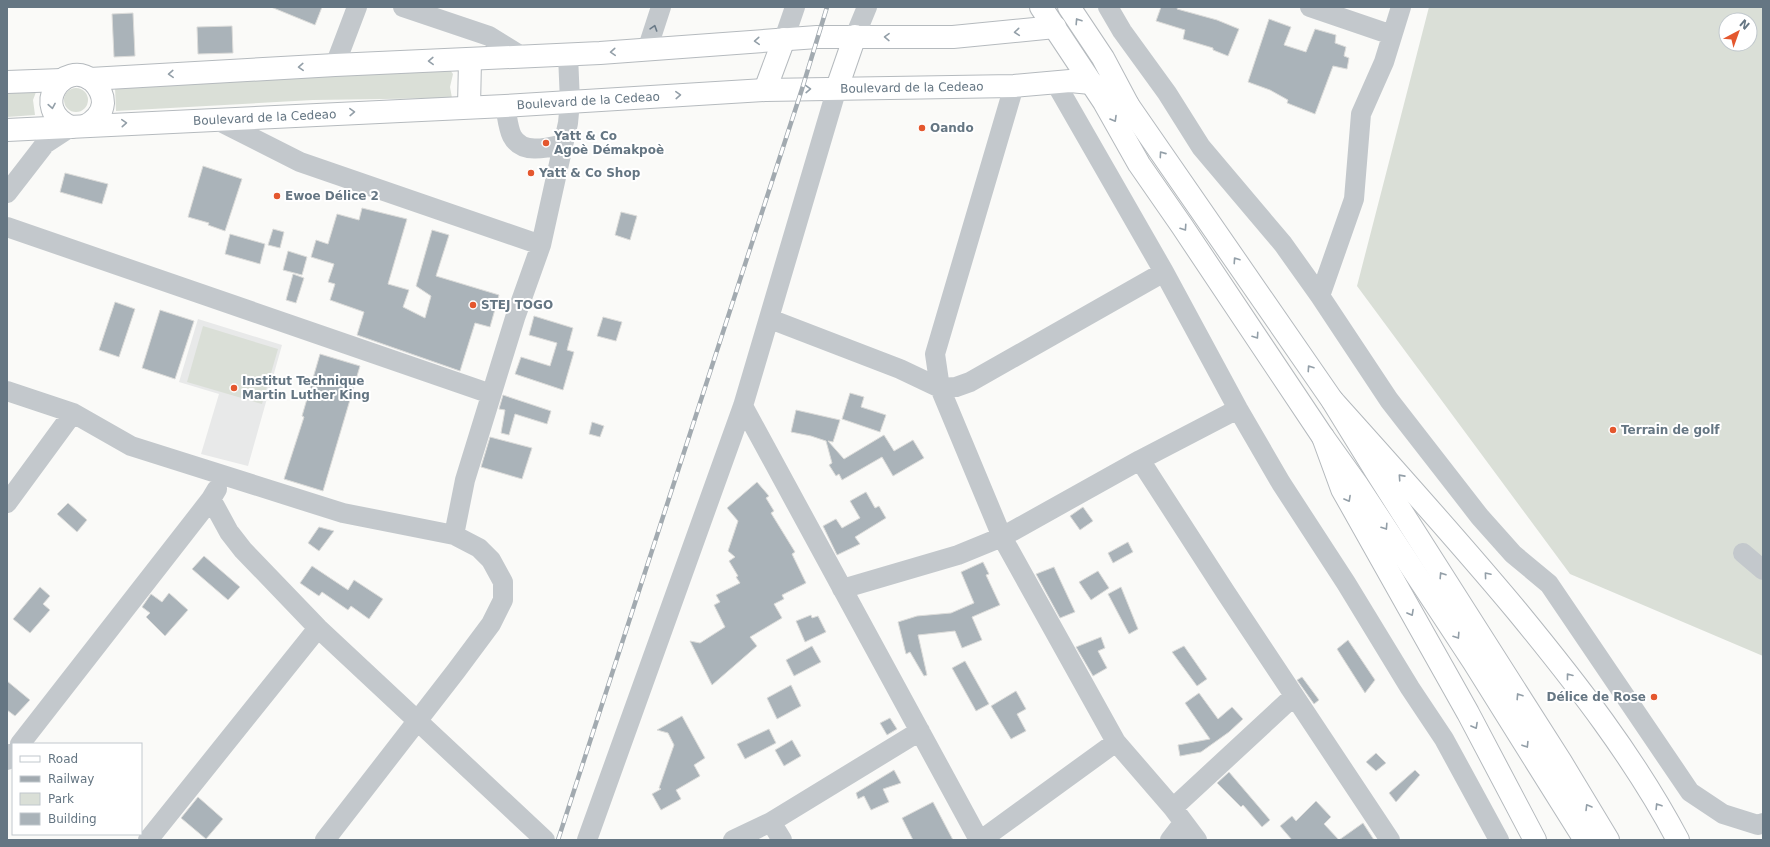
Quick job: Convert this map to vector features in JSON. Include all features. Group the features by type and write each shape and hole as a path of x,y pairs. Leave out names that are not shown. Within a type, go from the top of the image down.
{"main road":[{"path":"1042,7 1104,102 1139,164 1323,437 1358,486 1474,661 1585,840"},
{"path":"1069,7 1103,58 1128,105 1332,400 1561,762 1608,840"},
{"path":"7,82 62,80 76,75 90,79 335,65 568,55 784,39 855,36 953,37 1055,27"},
{"path":"1055,27 1074,46 1103,58"},
{"path":"838,88 855,36"},
{"path":"765,90 784,39"},
{"path":"469,108 470,60"},
{"path":"62,80 53,91 51,106 58,119 78,126 98,118 103,104 100,90 90,79"},
{"name":"Boulevard de la Cedeao","path":"7,130 469,108 765,90 1014,86 1070,81 1091,84"},
{"path":"1091,84 1128,105"},
{"path":"1332,400 1460,543 1543,642 1616,737 1678,840"},
{"path":"1323,437 1342,489 1472,720 1535,840"}],"street":[{"path":"335,65 357,7"},
{"path":"403,7 489,36 523,57"},
{"path":"647,50 661,7"},
{"path":"784,39 795,7"},
{"path":"855,36 867,7"},
{"path":"1108,7 1122,31 1166,93 1201,147 1283,244 1320,296 1388,400 1480,517 1513,554 1549,584 1690,792 1723,814 1758,825 1763,823"},
{"path":"1310,7 1392,35"},
{"path":"1320,296 1354,199 1361,114 1384,62 1401,7"},
{"path":"454,535 465,480 515,318 541,245 568,123 570,102 568,55"},
{"path":"1055,82 1164,272 1238,409 1281,483 1346,583 1410,688 1444,739 1499,840"},
{"path":"1014,86 935,354 940,388 1002,537 1116,742 1197,840"},
{"path":"587,840 743,406 838,88"},
{"path":"505,106 512,136 518,144 538,150 563,144"},
{"path":"217,120 300,162 541,245"},
{"path":"7,193 45,144 78,126"},
{"path":"7,227 491,394"},
{"path":"770,319 900,369 940,388 970,382 1164,272"},
{"path":"7,390 73,413 131,446 343,513 454,535 479,548 492,560 503,582 503,600 491,624 325,840"},
{"path":"743,406 980,840 1116,742"},
{"path":"842,589 958,555 1002,537 1140,460 1238,409"},
{"path":"7,503 73,413"},
{"path":"1140,460 1226,593 1390,840"},
{"path":"21,743 211,499 224,476"},
{"path":"211,499 229,532 243,550 318,628 416,722 545,840"},
{"path":"1743,553 1763,570"},
{"path":"148,840 318,628"},
{"path":"1170,840 1178,816 1294,696"},
{"path":"733,840 771,822 920,731"},
{"path":"771,822 782,840"}],"shaded area":[{"name":"Institut Technique Martin Luther King","path":"198,319 282,345 248,466 201,454 219,394 179,382"}],"green space":[{"name":"Terrain de golf","path":"1429,7 1763,7 1763,656 1570,574 1357,286"},
{"path":"450,70 453,74 450,87 452,98 313,100 116,111 115,87"},
{"path":"76,88 85,91 88,100 85,109 76,112 67,109 64,100 67,91"},
{"path":"7,92 36,92 33,100 35,115 7,117"},
{"path":"203,326 278,349 262,404 187,382"}],"building":[{"path":"271,7 322,7 315,25"},
{"path":"1161,7 1178,7 1177,9 1217,20 1239,29 1228,56 1213,50 1213,48 1183,39 1185,30 1156,21"},
{"path":"133,13 135,56 114,57 112,14"},
{"path":"1269,19 1291,27 1284,45 1306,52 1315,29 1336,35 1335,43 1346,47 1344,56 1349,58 1347,69 1333,66 1315,114 1287,103 1288,100 1270,90 1248,82"},
{"path":"232,26 233,53 198,54 197,27"},
{"path":"203,166 242,179 225,231 208,225 209,223 188,217"},
{"path":"65,173 108,184 102,204 60,192"},
{"path":"362,208 407,219 388,284 409,290 403,307 425,318 431,296 416,286 432,230 449,235 436,276 499,295 490,327 475,323 460,371 357,335 364,312 330,300 335,284 328,282 334,264 311,257 316,240 328,244 337,214 359,220"},
{"path":"621,212 637,216 630,240 615,235"},
{"path":"273,229 284,232 280,248 268,245"},
{"path":"230,234 265,244 260,264 225,254"},
{"path":"288,251 307,257 302,275 283,270"},
{"path":"293,274 304,278 296,303 286,300"},
{"path":"115,302 135,309 119,357 99,350"},
{"path":"160,310 194,321 175,379 142,368"},
{"path":"534,316 573,328 567,350 574,352 563,390 515,374 521,357 550,366 557,343 529,335"},
{"path":"603,317 622,322 616,341 597,336"},
{"path":"320,354 360,366 323,491 284,479 304,417 302,416"},
{"path":"850,393 864,397 861,407 886,415 880,432 842,419"},
{"path":"503,395 551,411 547,424 515,414 509,435 501,433 505,410 499,409"},
{"path":"796,410 840,420 833,442 828,441 844,459 884,435 894,451 913,440 924,458 893,476 882,457 842,480 839,474 836,476 829,465 832,463 826,441 791,432"},
{"path":"592,422 604,426 600,437 589,434"},
{"path":"490,437 532,448 522,479 481,467"},
{"path":"757,482 769,496 766,498 774,511 771,513 795,552 792,554 806,583 782,595 784,599 774,604 782,618 750,637 757,646 712,685 690,641 700,643 725,627 714,605 720,602 716,595 740,583 736,577 738,576 729,561 735,557 728,551 738,521 727,508"},
{"path":"866,492 875,508 879,506 886,518 855,537 860,544 837,555 823,526 836,519 842,528 860,518 850,501"},
{"path":"68,503 87,520 77,532 57,514"},
{"path":"1083,507 1093,521 1080,530 1070,516"},
{"path":"319,527 334,531 319,551 308,543"},
{"path":"1128,542 1133,552 1113,563 1108,553"},
{"path":"204,556 240,587 228,600 192,569"},
{"path":"983,562 989,574 986,575 1000,605 972,617 982,640 962,648 955,631 918,635 927,675 924,676 910,652 906,654 898,622 917,616 951,613 974,603 961,572"},
{"path":"312,566 348,590 354,580 383,599 369,619 351,606 348,610 322,592 319,596 300,583"},
{"path":"1054,567 1075,612 1060,618 1036,574"},
{"path":"1098,571 1109,588 1091,600 1079,582"},
{"path":"40,587 50,596 43,604 50,610 30,633 13,619"},
{"path":"1121,587 1138,629 1129,634 1108,594"},
{"path":"169,593 188,610 165,636 146,617 150,613 142,607 151,594 162,602"},
{"path":"811,615 812,618 818,616 826,632 805,642 796,621"},
{"path":"1101,637 1105,648 1098,651 1107,668 1093,676 1076,647"},
{"path":"1348,640 1375,680 1365,693 1337,649"},
{"path":"812,646 821,662 794,676 786,660"},
{"path":"1184,646 1207,679 1197,686 1172,652"},
{"path":"965,661 989,704 976,711 952,668"},
{"path":"1302,677 1319,700 1314,704 1297,680"},
{"path":"7,681 30,700 15,716 7,710"},
{"path":"791,685 801,706 777,719 767,698"},
{"path":"1016,691 1026,709 1017,714 1026,731 1011,739 991,706"},
{"path":"1199,693 1218,719 1232,707 1243,719 1229,732 1201,752 1180,756 1178,745 1210,739 1185,703"},
{"path":"682,716 705,758 694,765 700,776 676,790 681,799 661,810 652,794 661,789 659,788 674,745 668,733 657,730"},
{"path":"890,718 897,729 887,735 880,723"},
{"path":"769,729 776,743 745,759 737,744"},
{"path":"792,740 801,756 784,766 775,750"},
{"path":"1376,753 1386,763 1376,771 1366,762"},
{"path":"894,770 901,783 883,789 889,802 871,810 864,796 858,799 856,793"},
{"path":"1415,770 1420,775 1396,802 1389,793"},
{"path":"1229,772 1270,820 1262,827 1243,805 1241,807 1217,783"},
{"path":"198,797 223,819 206,839 181,818"},
{"path":"1316,801 1331,817 1324,824 1339,840 1292,840 1280,826 1292,816 1296,821"},
{"path":"933,802 953,840 913,840 902,818"},
{"path":"1363,823 1374,840 1339,840"}],"railway":[{"path":"558,840 802,89 827,7"}],"place":[{"name":"Oando","path":"922,128"},
{"name":"Yatt & Co Agoè Démakpoè","path":"546,143"},
{"name":"Yatt & Co Shop","path":"531,173"},
{"name":"Ewoe Délice 2","path":"277,196"},
{"name":"STEJ TOGO","path":"473,305"},
{"name":"Institut Technique Martin Luther King","path":"234,388"},
{"name":"Terrain de golf","path":"1613,430"},
{"name":"Délice de Rose","path":"1654,697"}]}
